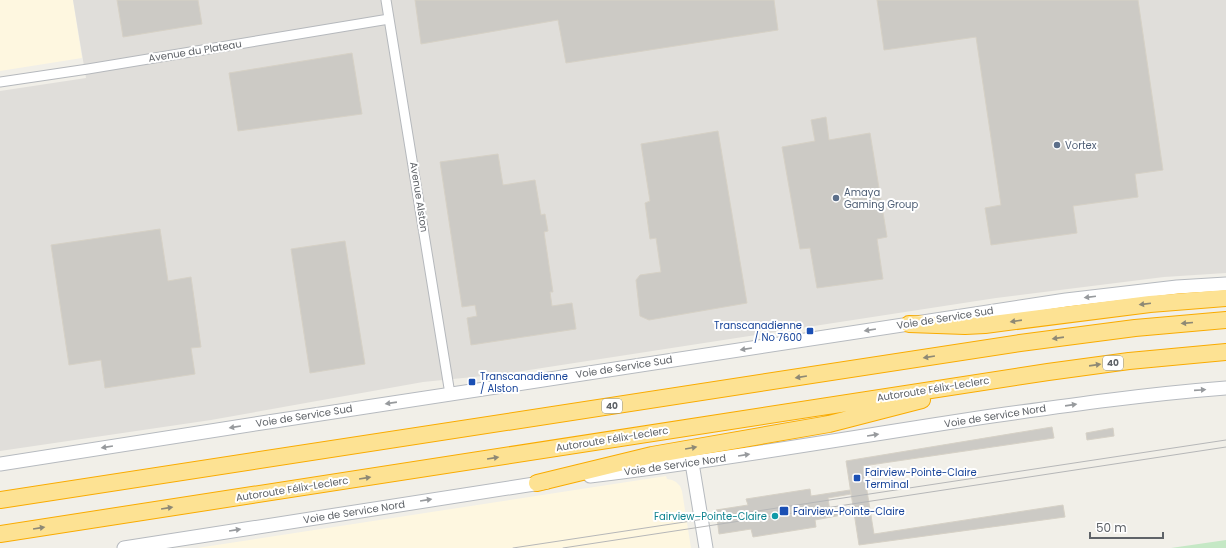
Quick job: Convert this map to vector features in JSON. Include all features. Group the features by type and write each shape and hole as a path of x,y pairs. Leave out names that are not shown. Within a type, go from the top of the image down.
{"highway":[{"path":"909,324 965,326 985,325 1150,304 1226,298"},
{"name":"40","path":"0,500 1020,343 1135,328 1226,320"},
{"name":"Autoroute Félix-Leclerc","path":"0,534 1001,379 1129,361 1226,352"},
{"path":"537,483 652,455 829,424 1001,379"}],"main road":[{"name":"Voie de Service Sud","path":"0,464 949,317 1073,299 1177,287 1226,284"},
{"name":"Voie de Service Nord","path":"124,548 537,483 692,463 1112,399 1226,388"},
{"path":"692,463 706,548"}],"street":[{"name":"Avenue Alston","path":"386,0 450,394"},
{"name":"Avenue du Plateau","path":"0,82 88,69 389,19"}],"shaded area":[{"path":"0,0 73,0 82,58 0,71"},
{"path":"73,0 1226,0 1226,273 1164,277 996,298 503,374 423,382 211,420 0,451 0,91 86,78"},
{"path":"666,476 667,479 676,482 682,491 691,548 197,548"}],"green space":[{"path":"1226,540 1226,548 1171,548"}],"building":[{"path":"117,0 198,0 202,24 123,37"},
{"path":"415,0 774,0 778,30 566,63 558,20 421,44"},
{"path":"877,0 1138,0 1163,170 1135,174 1138,197 1073,206 1077,233 991,245 985,208 1001,205 976,37 884,50"},
{"path":"352,53 362,114 238,131 229,73"},
{"path":"826,117 829,140 870,133 887,237 877,239 883,279 817,288 810,248 800,249 782,147 815,141 811,120"},
{"path":"718,131 747,303 649,320 640,316 636,280 640,275 661,272 656,238 650,239 645,203 650,201 641,144"},
{"path":"498,154 503,185 535,180 541,215 545,214 548,231 544,232 553,292 550,292 552,306 572,303 576,329 471,345 467,318 477,316 475,305 462,307 440,162"},
{"path":"160,229 168,281 191,277 201,347 191,348 195,374 105,388 101,360 69,365 51,245"},
{"path":"345,241 365,364 310,373 291,249"},
{"name":"Fairview-Pointe-Claire Terminal","path":"1052,427 1054,438 863,466 874,534 1063,505 1065,517 859,545 846,461"},
{"path":"1113,428 1114,436 1087,440 1086,433"},
{"name":"Fairview–Pointe-Claire","path":"810,489 811,496 850,490 851,494 828,498 830,511 853,507 853,513 815,520 816,527 753,537 751,529 719,534 716,510 748,505 746,499"}],"tram line":[{"path":"513,548 1226,440"},
{"path":"563,548 1226,447"}],"place":[{"name":"Vortex","path":"1057,145"},
{"name":"Amaya Gaming Group","path":"836,198"},
{"name":"Transcanadienne / No 7600","path":"810,331"},
{"name":"Transcanadienne / Alston","path":"472,382"},
{"name":"Fairview-Pointe-Claire Terminal","path":"857,478"},
{"name":"Fairview-Pointe-Claire","path":"784,511"},
{"name":"Fairview–Pointe-Claire","path":"775,516"}]}
